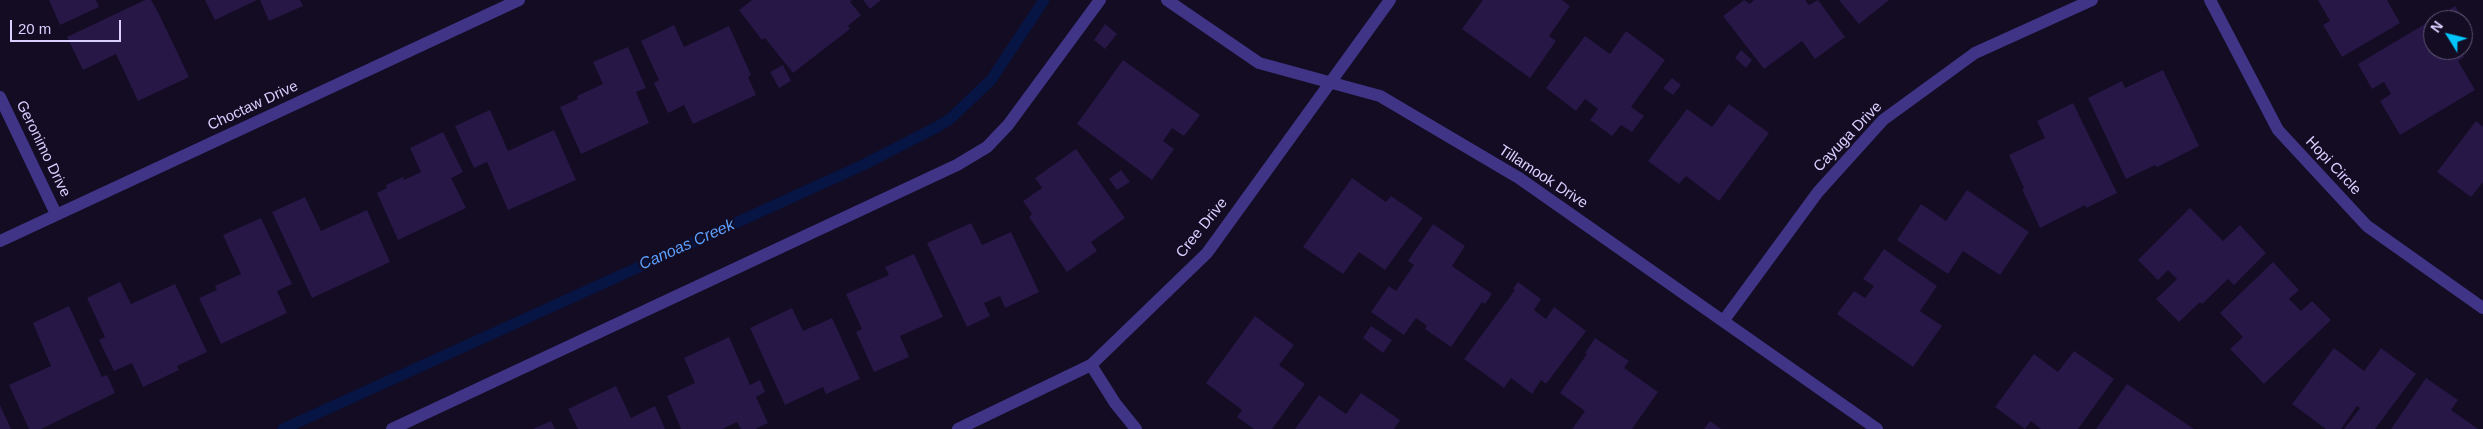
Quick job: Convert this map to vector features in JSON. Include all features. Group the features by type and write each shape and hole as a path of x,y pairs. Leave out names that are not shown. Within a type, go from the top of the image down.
{"street":[{"name":"Choctaw Drive","path":"0,241 496,5 519,0"},
{"path":"392,429 957,165 987,148 1008,124 1100,0"},
{"name":"Tillamook Drive","path":"1167,0 1259,63 1380,96 1519,178 1877,429"},
{"name":"Cree Drive","path":"958,429 1091,366 1207,253 1390,0"},
{"name":"Cayuga Drive","path":"1724,320 1818,192 1883,120 1975,52 2092,0"},
{"name":"Hopi Circle","path":"2210,0 2278,130 2367,226 2483,308"},
{"name":"Geronimo Drive","path":"0,97 56,214"},
{"path":"1091,366 1136,429"}],"building":[{"path":"49,0 96,0 99,7 60,25"},
{"path":"145,0 151,0 158,12 189,77 138,101 116,54 83,70 67,37"},
{"path":"205,0 257,0 215,20"},
{"path":"260,0 300,0 303,6 269,21"},
{"path":"752,0 852,0 850,2 861,15 848,26 850,29 793,73 765,38 762,40 739,10"},
{"path":"863,0 881,0 870,9"},
{"path":"1483,0 1562,0 1570,6 1549,36 1556,41 1530,78 1462,29"},
{"path":"1744,0 1750,4 1754,0 1805,0 1809,5 1818,0 1845,37 1815,59 1802,41 1764,69 1723,16"},
{"path":"1839,0 1889,0 1859,24"},
{"path":"2318,0 2387,0 2400,23 2342,57 2323,25 2330,21"},
{"path":"2455,6 2457,10 2448,10"},
{"path":"1105,24 1117,34 1105,49 1094,40"},
{"path":"674,25 684,47 729,26 751,75 748,77 756,95 693,124 684,105 668,113 654,83 659,80 641,41"},
{"path":"2423,25 2423,60 2460,60 2458,61 2475,90 2400,135 2380,101 2391,94 2384,82 2372,89 2358,64"},
{"path":"1626,31 1665,60 1631,107 1644,116 1632,132 1621,125 1612,136 1590,120 1598,109 1585,99 1576,111 1546,88 1585,36 1610,54"},
{"path":"628,47 646,88 636,92 649,123 581,154 560,107 578,99 577,96 603,84 593,62"},
{"path":"1741,50 1752,60 1746,68 1735,58"},
{"path":"1123,60 1200,115 1184,136 1172,128 1163,141 1174,149 1152,180 1077,124"},
{"path":"783,65 791,81 779,88 770,72"},
{"path":"2163,70 2199,146 2157,167 2155,165 2126,179 2088,98 2122,81 2125,88"},
{"path":"1672,78 1681,85 1673,95 1663,88"},
{"path":"2073,103 2117,193 2086,208 2085,205 2040,228 2009,155 2045,138 2037,121"},
{"path":"1729,104 1769,133 1719,201 1686,176 1679,184 1648,161 1687,109 1712,127"},
{"path":"490,110 508,151 554,130 576,180 508,210 487,162 474,168 455,126"},
{"path":"2476,121 2483,127 2483,182 2471,197 2437,172"},
{"path":"443,132 463,172 451,178 466,208 398,240 377,193 387,188 386,185 403,177 404,180 421,172 410,148"},
{"path":"1076,149 1125,218 1091,242 1097,251 1067,272 1029,217 1032,214 1023,201 1042,188 1035,178"},
{"path":"1121,170 1130,182 1117,190 1109,179"},
{"path":"1352,178 1386,202 1391,196 1423,218 1385,270 1359,252 1343,274 1303,247"},
{"path":"1967,190 2029,232 2000,275 1963,251 1948,274 1897,240 1921,204 1946,221"},
{"path":"305,197 321,231 367,210 390,262 312,298 272,212"},
{"path":"2190,208 2223,241 2240,225 2266,253 2234,285 2228,279 2202,304 2200,302 2179,322 2156,299 2177,279 2168,270 2158,280 2138,260"},
{"path":"261,218 292,284 277,291 287,313 221,344 199,298 217,290 215,286 241,274 223,235"},
{"path":"971,223 982,245 1011,232 1039,292 1005,308 1000,296 984,303 990,316 967,327 927,243"},
{"path":"1433,224 1465,246 1452,266 1492,294 1485,304 1482,302 1451,347 1425,329 1427,326 1416,318 1404,335 1371,312 1389,286 1396,291 1414,265 1408,261"},
{"path":"1884,249 1937,286 1920,311 1942,326 1913,367 1837,314 1854,291 1865,298 1874,286 1863,279"},
{"path":"914,254 943,317 900,336 909,357 874,372 856,332 862,329 846,294 889,275 885,267"},
{"path":"2273,262 2299,290 2289,299 2301,311 2312,301 2331,320 2264,384 2230,349 2243,337 2220,313"},
{"path":"120,282 131,304 175,284 207,352 177,366 179,370 143,387 132,363 114,371 99,340 105,337 87,298"},
{"path":"1518,282 1541,299 1534,310 1546,319 1554,307 1586,331 1546,384 1541,380 1532,394 1511,378 1504,388 1464,359 1515,290 1513,289"},
{"path":"69,306 102,377 107,375 115,393 41,429 29,429 9,385 51,366 33,323"},
{"path":"792,308 803,331 832,318 860,379 826,394 823,387 785,405 750,328"},
{"path":"1255,316 1294,345 1279,365 1305,384 1272,429 1254,429 1237,417 1242,410 1206,383"},
{"path":"1371,326 1392,340 1383,353 1363,338"},
{"path":"729,337 750,385 760,380 765,392 756,397 768,423 755,429 741,429 737,422 722,429 681,429 667,396 695,383 684,358"},
{"path":"1595,338 1629,361 1624,368 1658,392 1632,429 1572,429 1585,411 1560,393 1587,354 1585,353"},
{"path":"2334,348 2364,371 2381,348 2416,374 2375,429 2344,429 2360,408 2357,406 2341,429 2326,429 2292,404"},
{"path":"2074,351 2114,379 2078,429 2041,429 2031,421 2025,429 1995,407 2034,354 2058,372"},
{"path":"2426,378 2458,400 2451,410 2478,429 2391,429"},
{"path":"2127,384 2194,429 2096,429"},
{"path":"616,386 631,418 655,406 665,429 578,429 568,409"},
{"path":"1361,393 1400,420 1394,429 1295,429 1319,395 1346,414"},
{"path":"0,405 11,429 0,429"},
{"path":"551,421 555,429 533,429"},
{"path":"1710,421 1721,429 1704,429"}],"waterway":[{"name":"Canoas Creek","path":"283,429 863,165 937,127 950,119 991,80 1044,0"}]}
